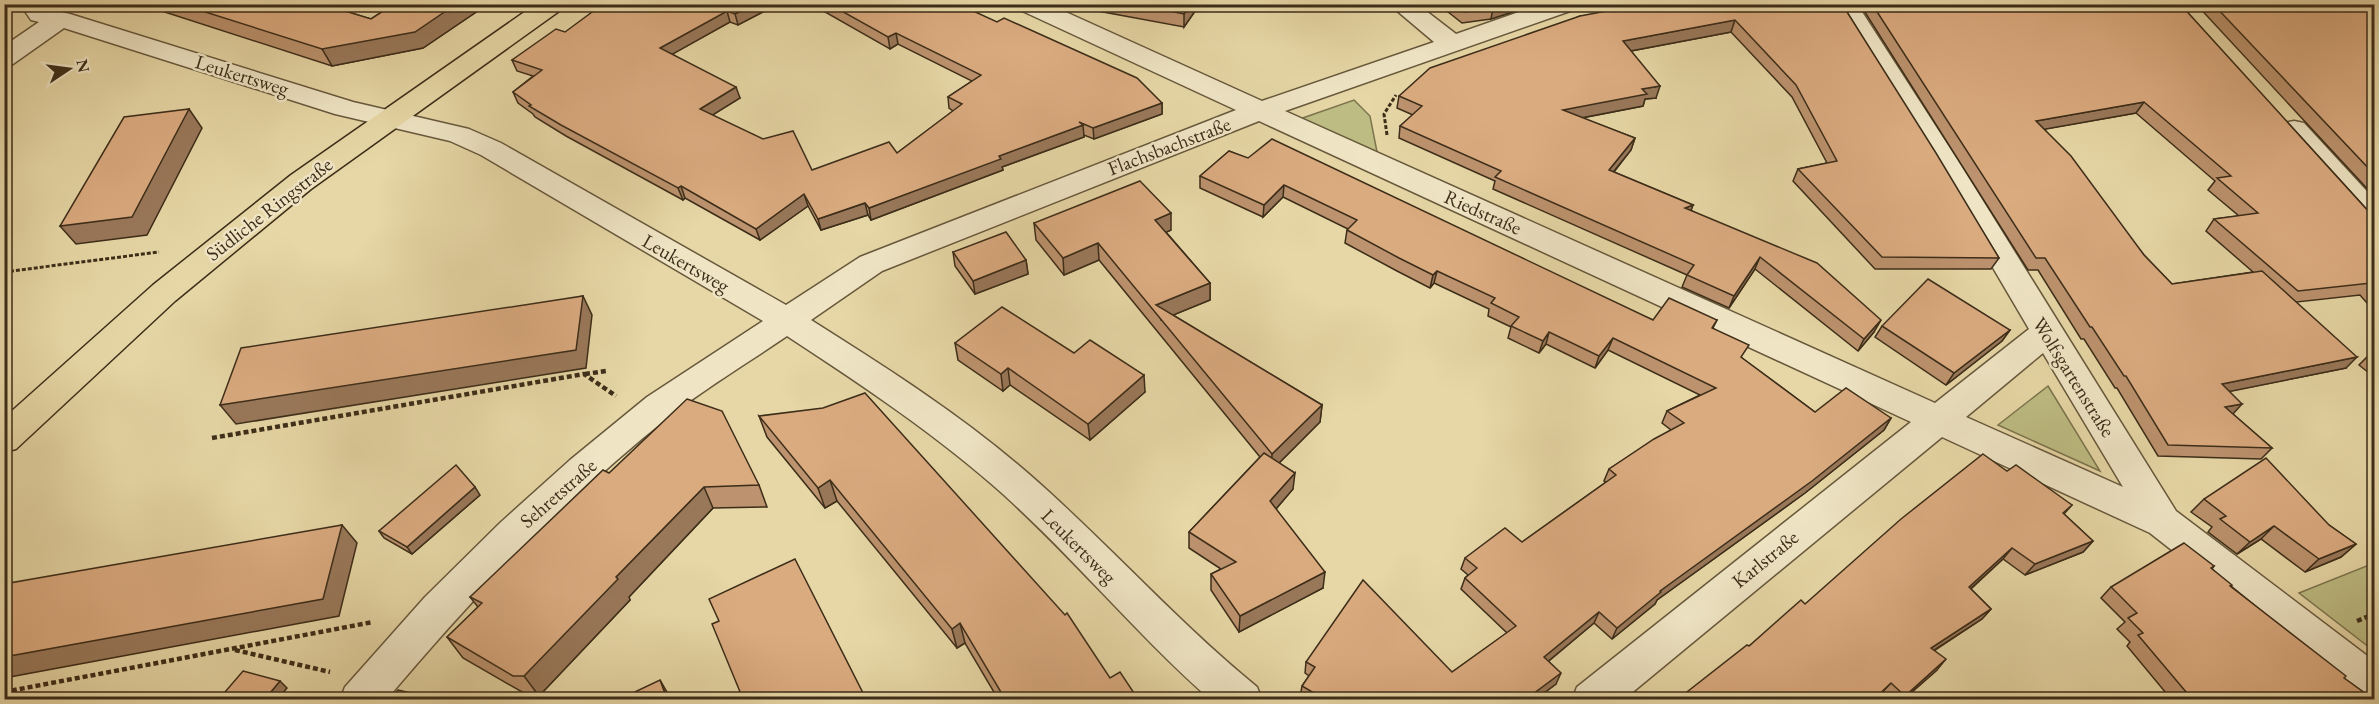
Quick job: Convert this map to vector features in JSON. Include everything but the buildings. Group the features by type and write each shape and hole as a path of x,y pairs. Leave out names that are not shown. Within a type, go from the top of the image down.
{"main road":[{"name":"Südliche Ringstraße","path":"4,439 110,341 223,244 301,182 553,4"}],"street":[{"name":"Leukertsweg","path":"32,4 40,15 61,19 345,108 459,135 491,149 785,320 918,406 977,450 1081,546 1204,669 1242,699"},
{"name":"Riedstraße","path":"1027,4 1939,418"},
{"path":"1401,4 1452,43"},
{"name":"Flachsbachstraße","path":"785,320 871,264 893,254 1259,111 1567,4"},
{"name":"Wolfsgartenstraße","path":"1844,4 1946,164 2046,333 2163,522 2374,685"},
{"path":"4,58 61,19"},
{"path":"2280,115 2374,217"},
{"name":"Sehretstraße","path":"367,691 439,609 514,532 646,417 785,320"},
{"name":"Karlstraße","path":"1592,699 2046,333"},
{"path":"1939,418 2163,522"}],"path":[{"path":"1393,171 1384,114 1398,90 1405,60"},
{"path":"4,272 223,244"},
{"path":"212,438 606,371"},
{"path":"584,374 646,417"},
{"path":"4,692 439,609"},
{"path":"233,650 367,691"}],"shaded area":[{"path":"1354,100 1370,116 1379,162 1297,120"},
{"path":"2048,386 2100,471 1998,425"},
{"path":"2374,563 2374,651 2299,593"}]}
